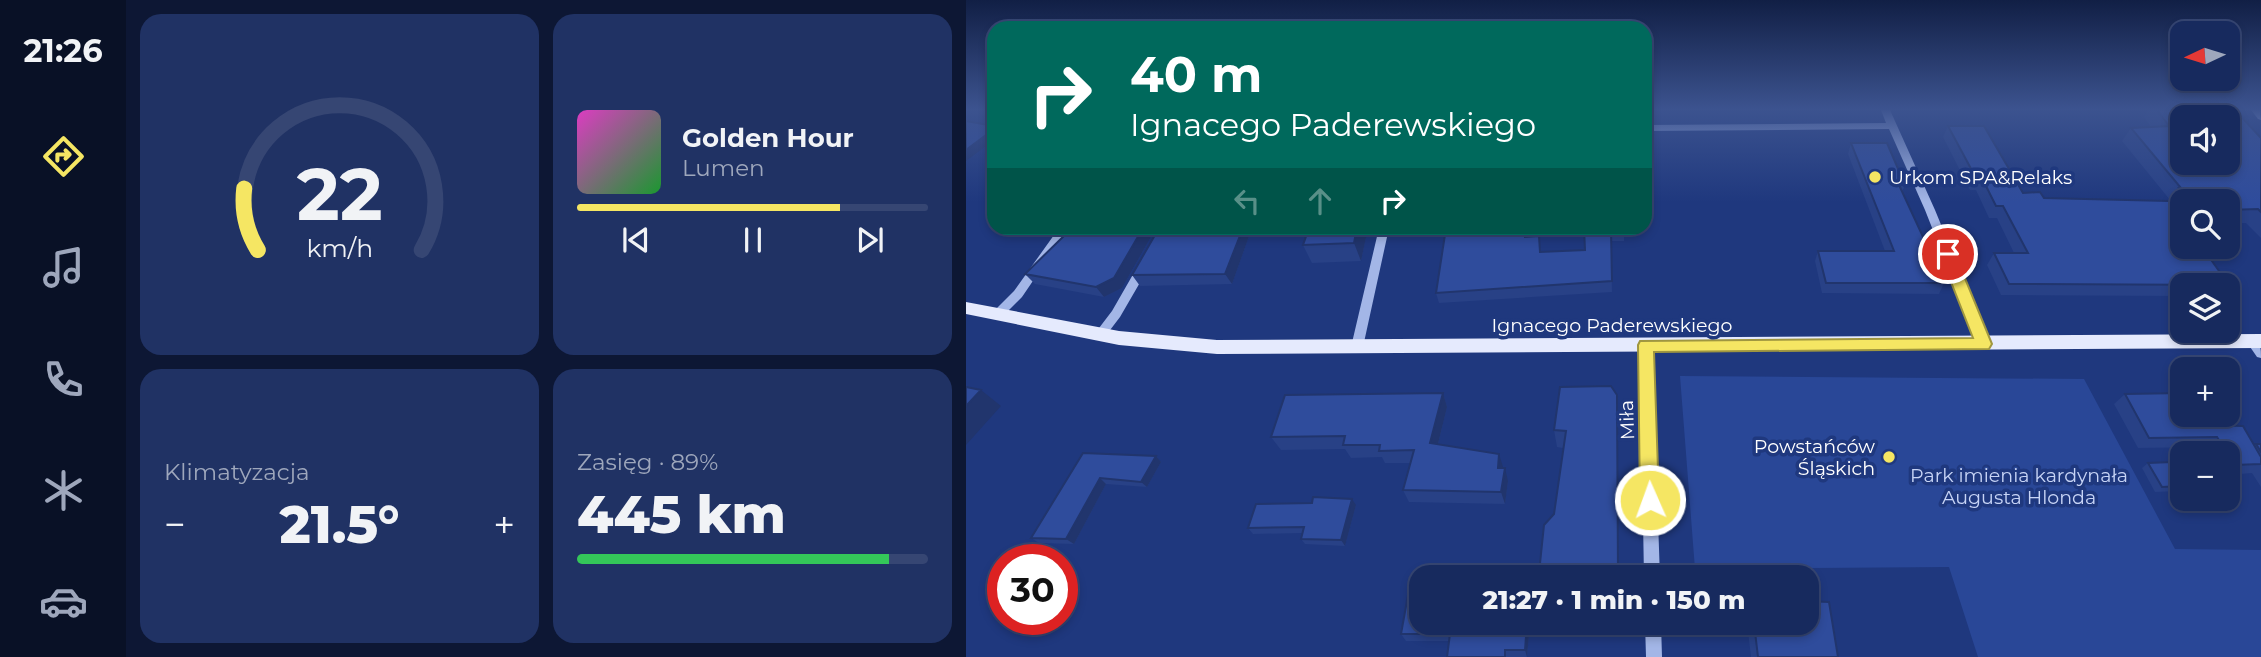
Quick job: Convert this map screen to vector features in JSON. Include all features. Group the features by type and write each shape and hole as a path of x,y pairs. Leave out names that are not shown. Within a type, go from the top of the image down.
{"main road":[{"name":"Ignacego Paderewskiego","path":"966,308 1100,335 1217,347 2258,345"}],"street":[{"path":"1899,141 1984,344"},
{"path":"998,314 1018,294 1059,235"},
{"path":"1357,347 1382,235"},
{"path":"1100,335 1116,314 1147,260"},
{"name":"Miła","path":"1646,345 1652,565"},
{"path":"1653,635 1654,657"}],"green space":[{"name":"Park imienia kardynała Augusta Hlonda","path":"1680,376 2084,379 2175,549 2261,550 2261,657 1978,657 1949,567 1695,565"}],"building":[{"path":"966,141 978,141 966,150"},
{"path":"1956,141 1993,141 2023,193 2040,192 2044,198 2169,201 2170,259 2211,259 2220,273 2170,273 2170,285 2009,284 1994,253 2028,253 2003,206 1996,206 1982,178 1976,178"},
{"path":"2142,141 2170,141 2170,175"},
{"path":"2240,141 2261,141 2261,212 2258,209 2240,210 2240,189 2179,188 2170,175 2240,175"},
{"path":"1851,143 1887,143 1905,185 1899,185 1944,283 1826,283 1818,251 1894,251"},
{"path":"1065,235 1139,235 1114,278 1096,287 1025,274"},
{"path":"1155,235 1240,235 1225,274 1132,275"},
{"path":"1307,235 1356,235 1354,243 1303,245"},
{"path":"1445,235 1539,236 1540,252 1585,250 1584,235 1611,235 1612,281 1436,293"},
{"path":"1611,386 1617,395 1618,565 1540,565 1544,525 1554,514 1566,431 1554,430 1560,387"},
{"path":"966,387 981,390 966,406"},
{"path":"1443,393 1430,443 1499,454 1498,468 1505,468 1501,492 1403,490 1414,450 1379,451 1380,445 1343,445 1345,436 1271,437 1285,395"},
{"path":"2170,393 2170,427 2243,426 2261,457 2261,464 2240,465 2240,441 2219,441 2217,437 2149,438 2125,394"},
{"path":"1083,453 1156,456 1141,482 1100,478 1066,539 1031,538"},
{"path":"2170,462 2170,487 2162,487 2148,463"},
{"path":"1313,497 1352,499 1341,540 1301,539 1304,527 1248,528 1256,504 1312,503"},
{"path":"1408,595 1409,595 1409,634 1401,634"},
{"path":"1819,602 1829,602 1838,657 1758,657 1755,635 1819,635"},
{"path":"1450,635 1526,635 1525,650 1505,650 1505,657 1447,657"}],"place":[{"name":"Urkom SPA&Relaks","path":"1875,177"},
{"name":"Powstańców Śląskich","path":"1889,457"}],"route":[{"path":"1650,500 1646,345 1984,344 1948,254"}]}
